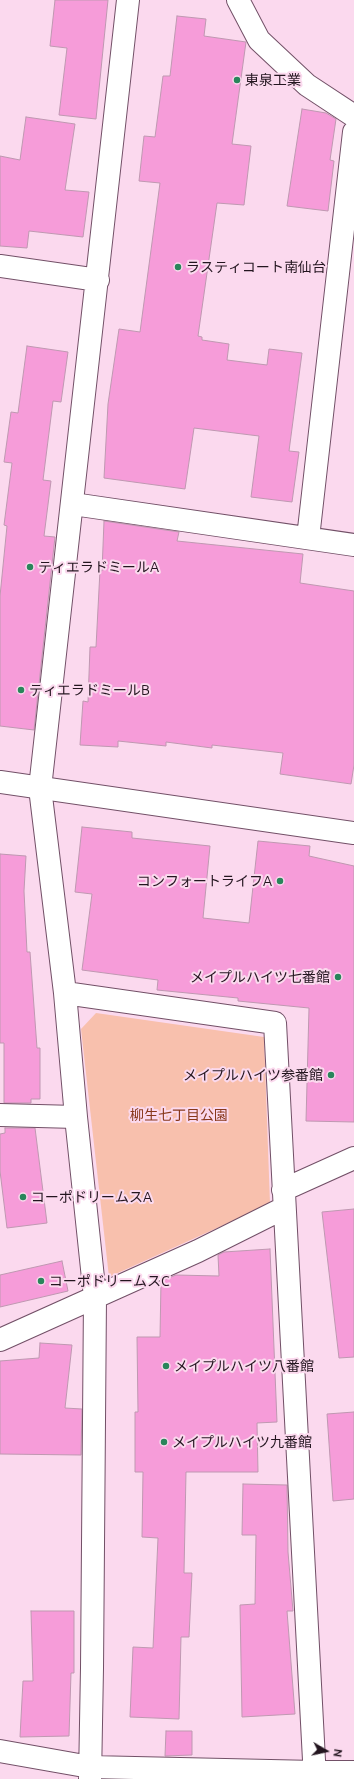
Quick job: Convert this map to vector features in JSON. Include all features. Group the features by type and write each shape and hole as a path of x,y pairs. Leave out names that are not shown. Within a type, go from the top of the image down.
{"street":[{"path":"90,1773 95,1298 76,1118 65,993 40,788 73,504 128,0"},
{"path":"241,1 259,40 308,85 354,116"},
{"path":"308,538 354,132"},
{"path":"0,266 98,280"},
{"path":"73,504 354,545"},
{"path":"0,782 354,833"},
{"path":"65,993 275,1023 315,1776"},
{"path":"0,1115 76,1118"},
{"path":"0,1340 198,1251 354,1158"},
{"path":"0,1751 90,1773 315,1776 354,1772"}],"green space":[{"name":"柳生七丁目公園","path":"96,1013 264,1037 270,1204 109,1277 81,1029"}],"building":[{"path":"55,0 108,0 96,119 59,115 67,48 50,46"},
{"path":"177,16 206,19 204,36 246,42 232,144 251,146 244,205 217,203 198,336 202,337 202,340 229,344 227,360 267,365 269,349 302,353 289,451 299,452 292,502 251,497 259,436 194,428 185,489 104,478 108,404 119,329 140,332 160,183 139,181 144,136 155,137 163,76 170,76"},
{"path":"302,109 326,113 336,119 330,160 334,161 328,211 287,206"},
{"path":"26,117 75,124 65,190 89,192 83,237 29,231 27,248 0,246 0,156 20,160"},
{"path":"27,346 68,352 61,402 53,401 43,480 51,481 44,536 55,537 34,730 0,726 0,596 7,526 4,525 12,463 4,462 11,412 18,413"},
{"path":"104,521 179,532 177,541 303,554 300,583 354,591 354,765 351,784 280,774 283,753 212,745 212,748 166,742 166,746 118,741 118,747 80,745 83,701 88,702 90,647 96,647"},
{"path":"82,827 132,832 132,838 210,846 203,918 249,923 258,841 310,846 309,856 354,866 354,1122 306,1121 309,1008 238,1001 238,998 157,990 158,980 82,970 92,894 75,892"},
{"path":"0,854 26,856 24,891 27,952 30,952 37,1048 40,1048 40,1099 31,1099 31,1103 4,1103 4,1043 0,1043"},
{"name":"コーポドリームスA","path":"5,1128 35,1128 47,1223 7,1228 0,1171 0,1134 5,1133"},
{"path":"354,1209 354,1357 339,1358 322,1212"},
{"path":"270,1249 277,1422 257,1423 258,1472 186,1472 184,1573 192,1573 189,1637 181,1637 179,1719 130,1717 133,1647 153,1648 158,1538 142,1537 143,1472 135,1472 135,1412 138,1412 137,1337 160,1337 161,1281 176,1275 219,1276 218,1255 224,1252"},
{"name":"コーポドリームスC","path":"62,1261 68,1291 0,1307 0,1275"},
{"path":"40,1343 72,1345 65,1408 82,1409 81,1455 0,1454 0,1361 39,1358"},
{"path":"354,1412 354,1499 333,1501 327,1414"},
{"path":"243,1484 287,1485 288,1552 293,1611 287,1611 295,1714 242,1717 240,1605 255,1604 256,1535 242,1535"},
{"path":"31,1611 74,1611 74,1673 71,1673 69,1736 20,1737 23,1681 33,1681"},
{"path":"166,1731 192,1731 192,1755 165,1756"}],"place":[{"name":"東泉工業","path":"237,80"},
{"name":"ラスティコート南仙台","path":"178,267"},
{"name":"ティエラドミールA","path":"30,567"},
{"name":"ティエラドミールB","path":"21,690"},
{"name":"コンフォートライフA","path":"280,881"},
{"name":"メイプルハイツ七番館","path":"338,977"},
{"name":"メイプルハイツ参番館","path":"331,1075"},
{"name":"コーポドリームスA","path":"23,1197"},
{"name":"コーポドリームスC","path":"41,1281"},
{"name":"メイプルハイツ八番館","path":"166,1366"},
{"name":"メイプルハイツ九番館","path":"164,1442"}]}
